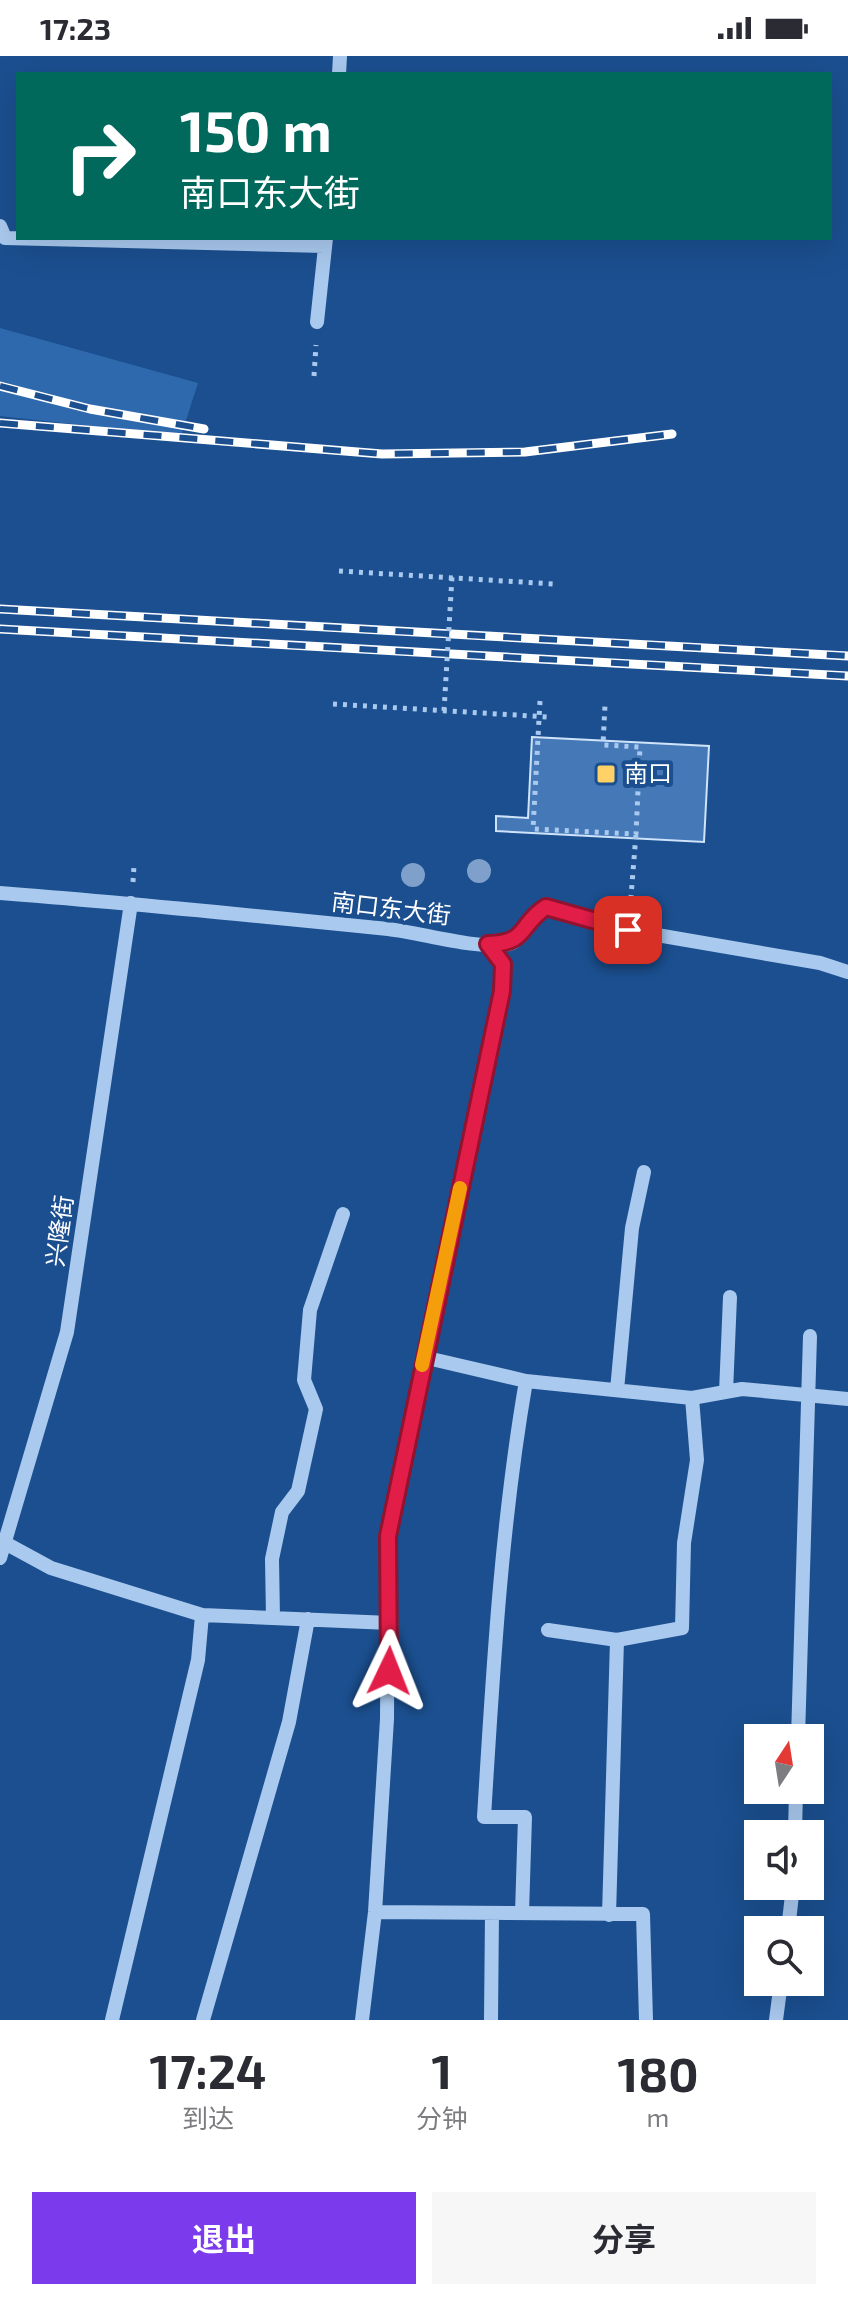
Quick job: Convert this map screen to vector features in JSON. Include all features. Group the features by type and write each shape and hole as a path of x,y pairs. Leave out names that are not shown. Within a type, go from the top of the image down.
{"street":[{"path":"0,226 5,238 16,238"},
{"path":"166,240 326,242 317,322"},
{"name":"南口东大街","path":"0,893 403,931 488,944 512,944 524,934 532,916 546,907 628,930 820,963 848,972"},
{"name":"兴隆街","path":"0,1558 67,1332 131,903"},
{"path":"362,2020 375,1912 390,1623 388,1536 502,991 503,964 488,944"},
{"path":"617,1390 632,1228 644,1172"},
{"path":"273,1618 275,1547 282,1512 298,1491 316,1409 304,1380 310,1310 343,1214"},
{"path":"726,1392 730,1297"},
{"path":"798,1724 805,1396 810,1336"},
{"path":"423,1357 526,1381 692,1398 742,1389 848,1399"},
{"path":"522,1913 525,1817 484,1817 509,1486 526,1381"},
{"path":"548,1630 617,1640 682,1628 684,1543 697,1460 692,1398"},
{"path":"5,1543 51,1568 202,1615 390,1623"},
{"path":"112,2020 198,1660 202,1615"},
{"path":"203,2020 289,1722 308,1619"},
{"path":"609,1915 617,1640"},
{"path":"375,1912 643,1914 646,2020"},
{"path":"491,2020 492,1913"},
{"path":"776,2020 779,1996"}],"path":[{"path":"314,376 317,322"},
{"path":"339,571 554,584"},
{"path":"444,711 452,577"},
{"path":"540,701 533,829 636,834"},
{"path":"333,704 548,717"},
{"path":"605,705 603,745 640,747 628,930"}],"shaded area":[{"path":"0,328 198,383 181,436 0,416"}],"building":[{"path":"532,737 709,746 704,842 496,831 496,816 528,818"}],"railway":[{"path":"0,386 90,409 204,429"},
{"path":"0,423 382,454 525,452 672,434"},
{"path":"0,609 848,656"},
{"path":"0,629 848,676"}],"slow traffic":[{"path":"422,1365 460,1188"}],"place":[{"name":"南口","path":"606,774"}],"route":[{"path":"389,1671 388,1536 502,991 503,964 488,944 512,944 524,934 532,916 546,907 628,930"}]}
